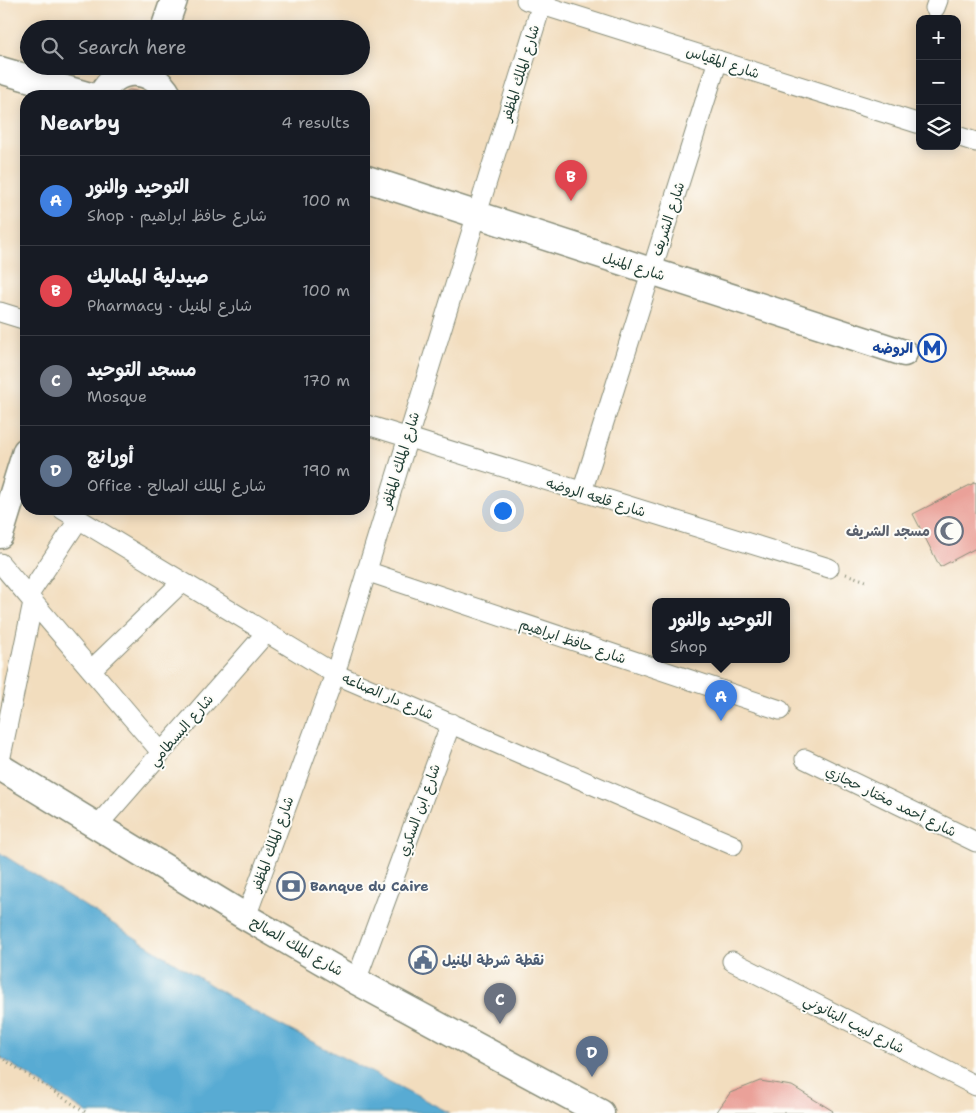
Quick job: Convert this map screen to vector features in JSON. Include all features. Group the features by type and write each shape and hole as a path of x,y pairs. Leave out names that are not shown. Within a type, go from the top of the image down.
{"main road":[{"path":"167,20 174,0"},
{"path":"0,70 69,90"},
{"path":"104,90 113,80 122,75"},
{"path":"153,75 166,90"},
{"name":"شارع المنيل","path":"370,180 904,353"},
{"path":"0,535 20,489"},
{"name":"شارع الملك الصالح","path":"0,767 356,981 594,1111"}],"street":[{"name":"شارع المقياس","path":"537,2 916,123"},
{"name":"شارع الملك المظفر","path":"246,916 335,674 476,214 537,2"},
{"name":"شارع الشريف","path":"582,492 718,60"},
{"path":"961,137 976,142"},
{"path":"0,312 20,318"},
{"name":"شارع قلعه الروضه","path":"370,426 829,568"},
{"name":"شارع دار الصناعه","path":"72,515 335,674 733,844"},
{"path":"0,761 31,599 79,519"},
{"path":"0,563 162,752"},
{"name":"شارع حافظ ابراهيم","path":"366,571 780,710"},
{"path":"91,670 182,582"},
{"name":"شارع البسطامي","path":"97,826 266,633"},
{"name":"شارع ابن السكري","path":"356,981 451,723"},
{"name":"شارع أحمد مختار حجازي","path":"805,759 976,842"},
{"name":"شارع لبيب البتانوني","path":"732,962 976,1086"}],"path":[{"path":"829,568 869,582"},
{"path":"0,1058 88,1113"}],"water":[{"path":"0,853 249,1009 450,1113 87,1113 0,1057"}],"building":[{"name":"مسجد الشريف","path":"976,482 976,548 940,567 913,514"},
{"path":"760,1081 792,1086 833,1111 832,1113 716,1113 730,1093"}],"place":[{"name":"صيدلية المماليك","path":"571,201"},
{"name":"الروضه","path":"932,348"},
{"name":"مسجد الشريف","path":"949,531"},
{"name":"التوحيد والنور","path":"721,721"},
{"name":"Banque du Caire","path":"291,886"},
{"name":"نقطة شرطة المنيل","path":"423,960"},
{"name":"مسجد التوحيد","path":"500,1024"},
{"name":"أورانج","path":"592,1077"}]}
